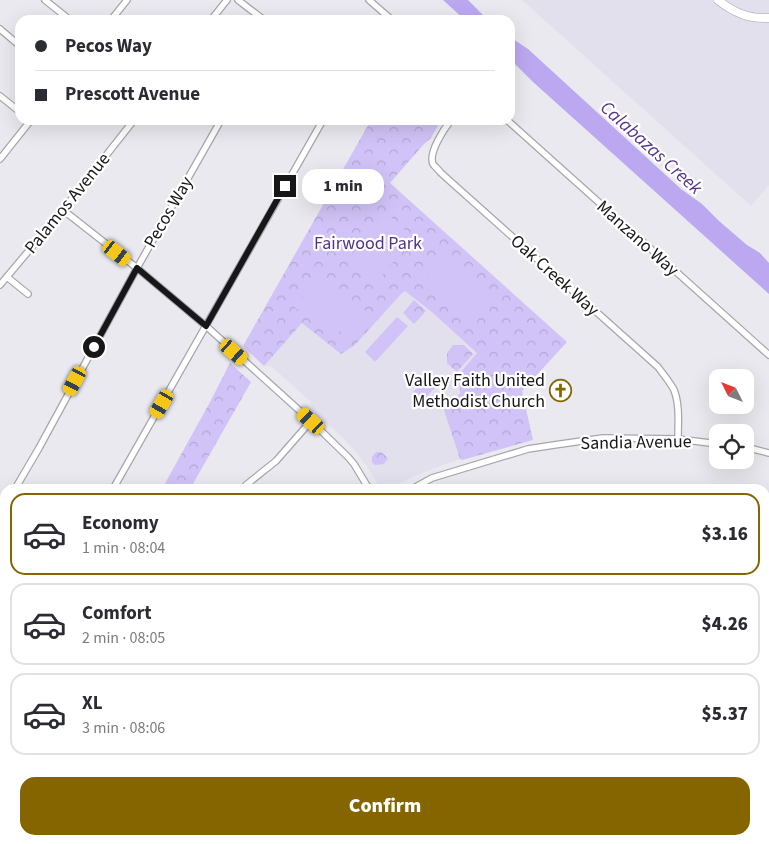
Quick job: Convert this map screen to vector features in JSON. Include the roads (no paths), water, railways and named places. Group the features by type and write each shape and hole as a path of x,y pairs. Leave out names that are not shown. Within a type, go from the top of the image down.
{"street":[{"path":"45,0 64,15"},
{"path":"52,6 57,0"},
{"path":"115,15 127,0"},
{"path":"215,15 227,0"},
{"path":"238,0 258,15"},
{"path":"369,0 384,15"},
{"path":"718,0 727,7 752,18 769,18"},
{"path":"0,29 15,42"},
{"path":"0,96 15,108"},
{"path":"0,159 27,125"},
{"name":"Palamos Avenue","path":"0,285 63,210 130,125"},
{"name":"Pecos Way","path":"18,484 218,125"},
{"path":"116,484 320,125"},
{"name":"Oak Creek Way","path":"448,125 432,154 433,164 658,367 674,391 677,404 678,439"},
{"name":"Manzano Way","path":"513,125 769,355"},
{"path":"63,210 137,268 206,326 348,457 366,484"},
{"path":"7,277 28,294"},
{"path":"247,484 276,461 311,421"},
{"name":"Sandia Avenue","path":"421,484 432,478 528,449 602,438 678,439 709,443"},
{"path":"754,449 769,453"}],"place":[{"name":"Valley Faith United Methodist Church","path":"561,390"}],"water label":[{"name":"Calabazas Creek","path":"652,147"}],"park label":[{"name":"Fairwood Park","path":"368,243"}]}
